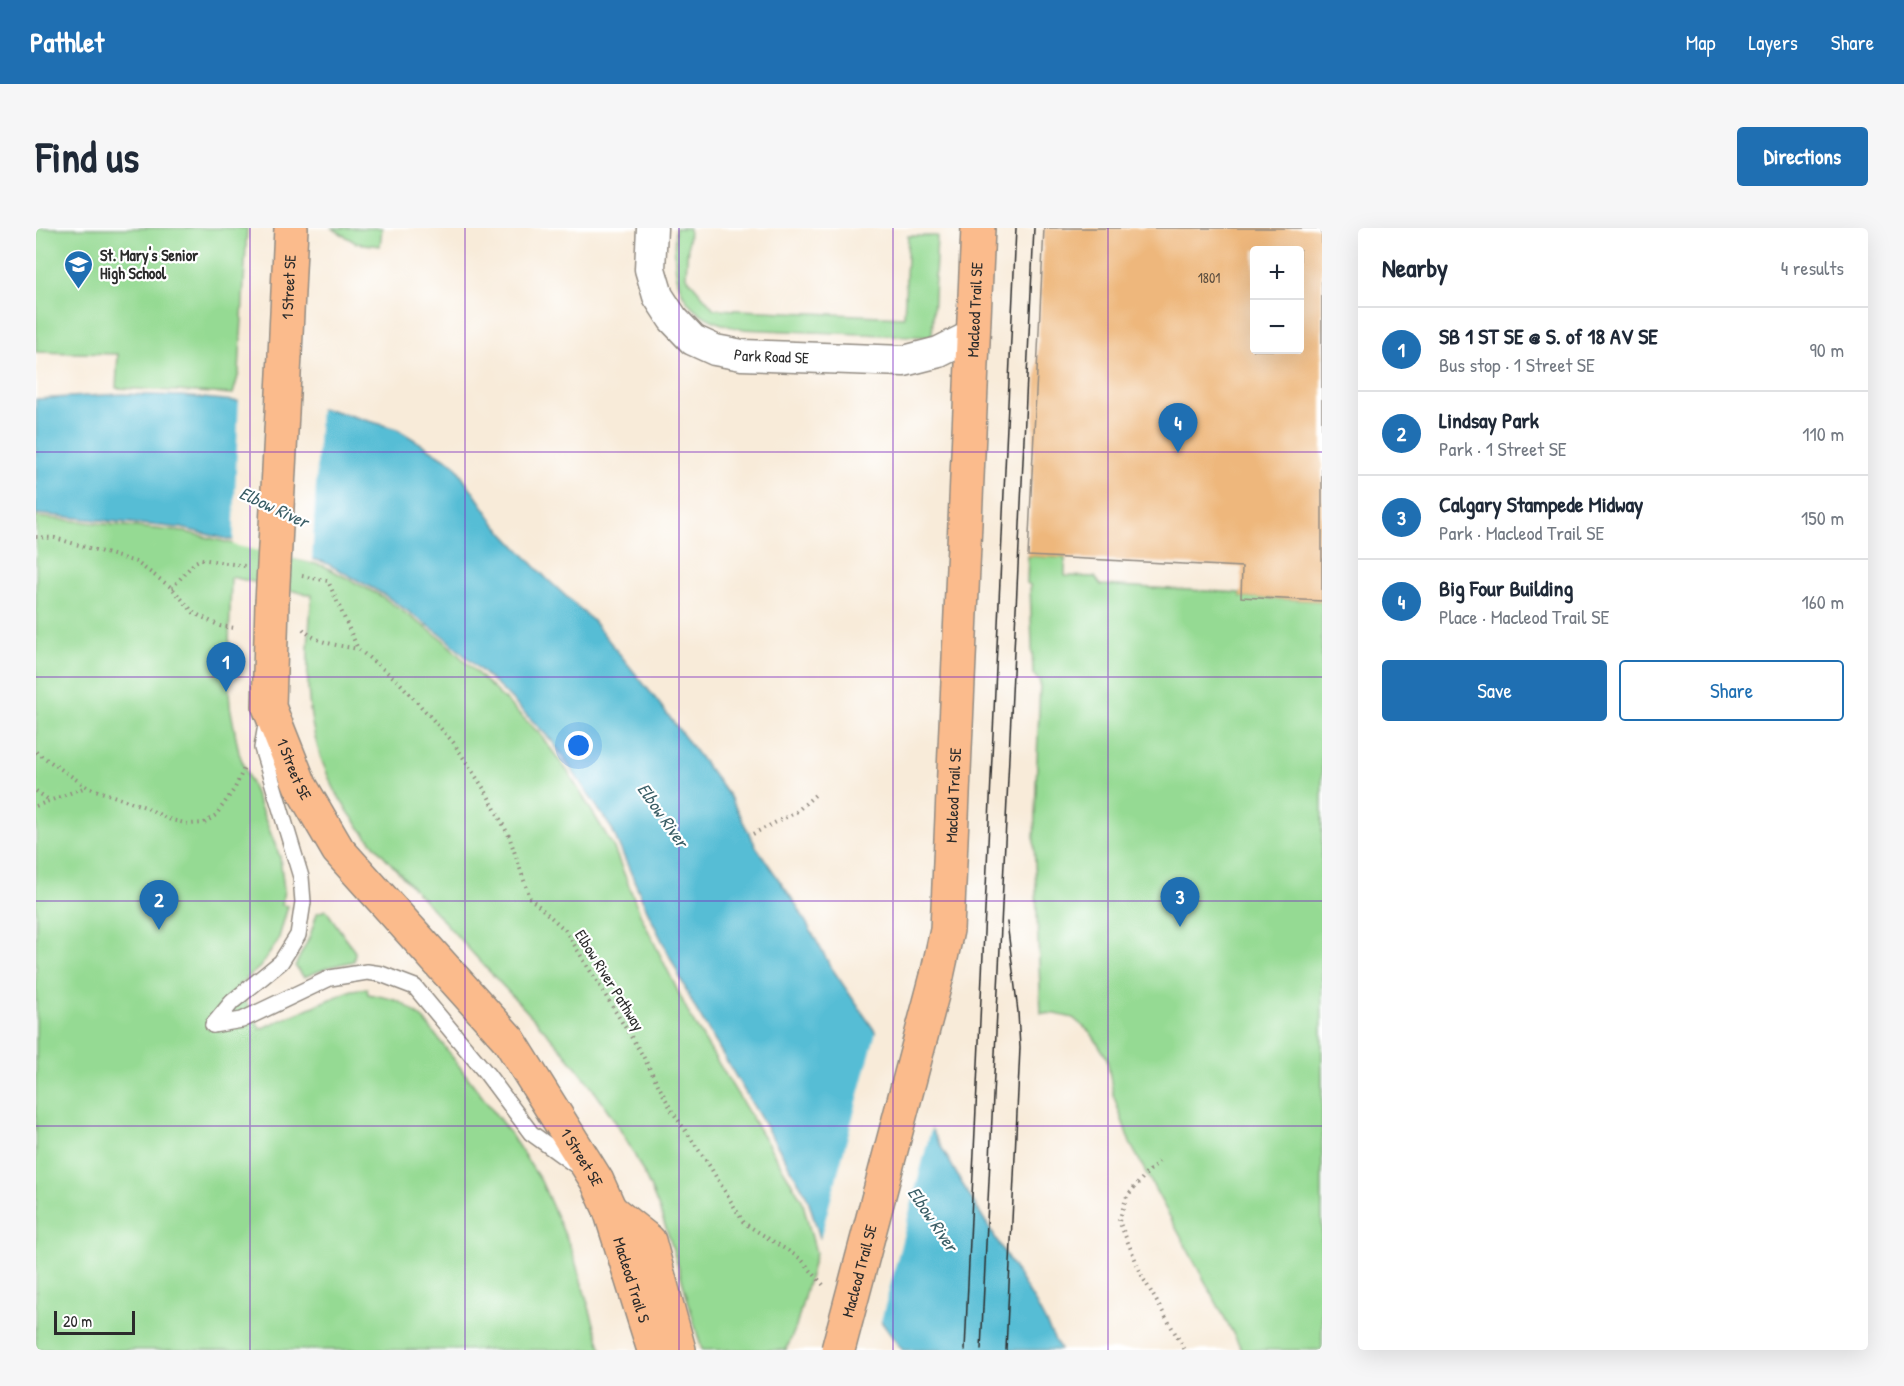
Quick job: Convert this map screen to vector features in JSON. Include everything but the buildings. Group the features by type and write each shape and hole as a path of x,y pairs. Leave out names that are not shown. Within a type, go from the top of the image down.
{"main road":[{"name":"1 Street SE","path":"291,228 269,707 300,785 338,850 509,1040 597,1181 610,1210"},
{"name":"Macleod Trail SE","path":"838,1349 946,930 978,228"},
{"name":"Macleod Trail S","path":"610,1210 654,1350"},
{"path":"610,1210 649,1241 679,1350"}],"street":[{"name":"Park Road SE","path":"652,228 650,269 658,296 673,319 693,340 715,350 742,355 904,361 939,352 973,335"}],"lane":[{"path":"269,707 262,748 301,877 303,902 298,935 281,962 232,1002 213,1025 242,1020 330,978 367,972 381,974 415,987 487,1074 531,1133 597,1181"}],"path":[{"path":"36,537 56,538 136,562 172,588 194,613 220,626 235,628"},
{"path":"172,588 201,558 247,567"},
{"name":"Elbow River Pathway","path":"293,575 328,581 358,649 398,681 453,742 486,792 509,836 530,898 565,930 644,1056 672,1111 744,1223 801,1259 826,1288"},
{"path":"303,629 310,637 358,649"},
{"path":"36,752 87,787 145,807 168,819 196,824 211,820 216,815 235,788 248,759"},
{"path":"36,806 87,787"},
{"path":"36,791 50,800"},
{"path":"753,834 796,812 816,794"},
{"path":"1159,1161 1127,1196 1119,1221 1143,1278 1185,1350"}],"green space":[{"path":"36,228 247,228 239,373 233,394 116,388 118,354 36,352"},
{"path":"332,228 382,228 380,246 356,243"},
{"path":"675,228 689,228 686,276 714,309 904,317 908,236 937,236 932,337 741,329 720,324 692,307 684,295 678,282 675,266"},
{"path":"36,517 185,532 324,566 381,596 442,639 539,733 568,772 613,846 641,916 692,1020 802,1200 816,1253 796,1327 786,1350 702,1350 676,1258 659,1209 634,1153 613,1118 570,1059 378,850 356,823 337,794 320,756 310,711 308,642 312,595 231,577 228,676 230,706 239,753 280,857 284,890 282,905 288,906 278,941 260,967 238,986 260,1029 352,990 367,988 368,994 400,1002 425,1021 509,1132 541,1181 572,1251 602,1350 36,1350"},
{"path":"1028,556 1065,558 1065,576 1095,577 1101,585 1241,593 1241,597 1322,601 1322,1350 1242,1350 1130,1143 1113,1094 1107,1058 1091,1033 1073,1018 1041,1013 1034,840 1040,682 1033,674 1030,585 1027,583"},
{"path":"326,910 355,952 354,961 329,967 304,977 295,966 310,936 317,913"}],"water":[{"name":"Elbow River","path":"122,394 181,396 331,410 397,429 454,464 496,525 546,578 593,621 730,797 757,848 797,906 831,967 879,1037 963,1185 1036,1304 1060,1350 903,1350 899,1346 820,1238 803,1189 695,1008 647,910 612,829 552,741 502,690 443,636 383,594 324,562 181,528 36,514 36,399"}],"pier":[{"path":"239,398 320,406 312,563 233,545"},
{"path":"877,1028 932,1125 880,1325 819,1243"}],"tram line":[{"path":"965,1350 1016,228"},
{"path":"981,1350 1034,228"},
{"path":"1006,1350 1020,1048 1007,922"}],"place":[{"name":"St. Mary's Senior High School","path":"79,290"},
{"name":"Big Four Building","path":"1178,453"},
{"name":"SB 1 ST SE @ S. of 18 AV SE","path":"226,692"},
{"name":"Calgary Stampede Midway","path":"1180,927"},
{"name":"Lindsay Park","path":"159,930"}]}
